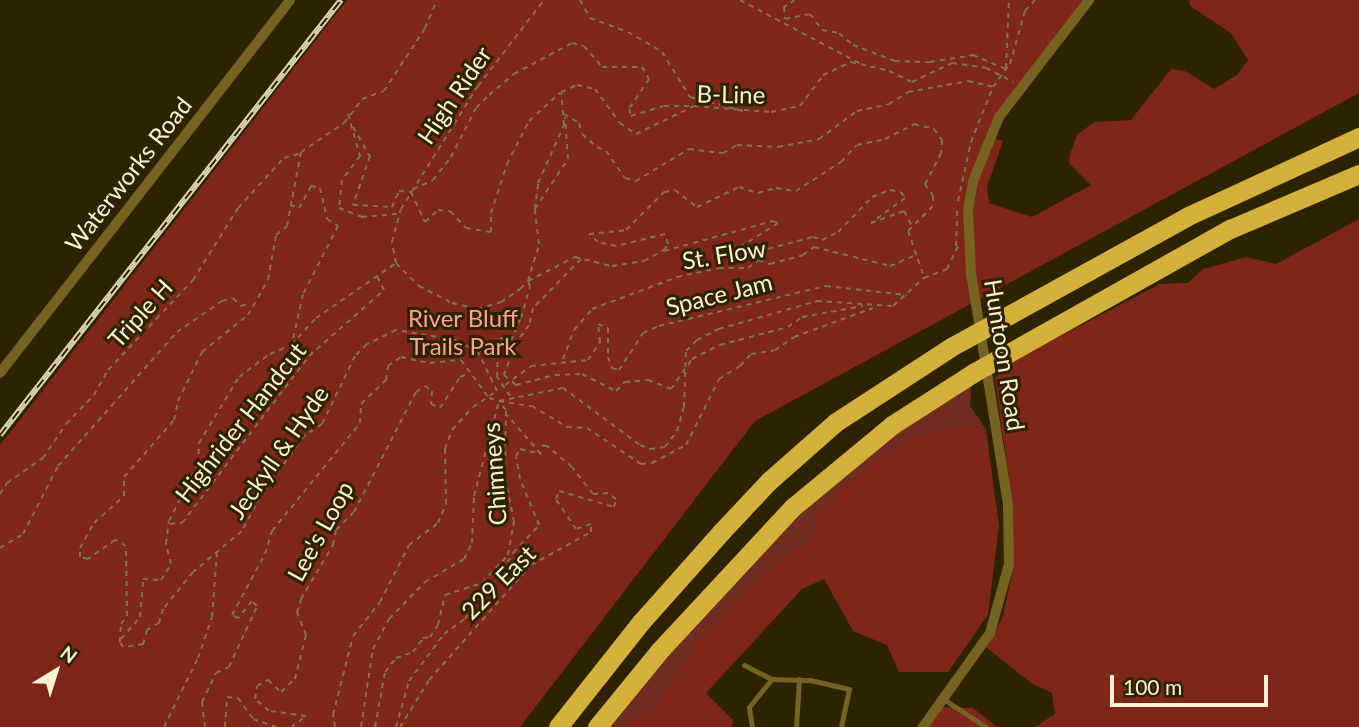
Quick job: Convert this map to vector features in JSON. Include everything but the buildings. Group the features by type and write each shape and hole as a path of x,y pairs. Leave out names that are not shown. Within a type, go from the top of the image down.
{"highway":[{"path":"558,727 641,622 722,531 769,481 836,422 951,347 1188,216 1359,136"},
{"path":"597,727 660,650 793,507 892,425 973,373 1219,234 1359,174"}],"street":[{"name":"Waterworks Road","path":"0,373 290,0"},
{"name":"Huntoon Road","path":"923,727 946,700 990,633 1006,587 1008,503 971,273 968,210 980,160 991,130 1021,85 1089,0"}],"lane":[{"path":"744,665 772,679 799,678 849,689 841,727"},
{"path":"796,727 799,678"},
{"path":"752,727 749,707 772,679"},
{"path":"946,700 986,727"}],"path":[{"path":"120,642 127,616 126,546 115,540 88,559 80,557 80,548 94,523 124,496 124,477 174,420 178,401 202,352 229,334 248,315 251,303 268,280 276,235 287,226 289,204 302,152 344,123 348,113 362,99 384,91 425,28 437,0"},
{"name":"High Rider","path":"396,263 392,242 399,214 412,190 478,86 544,0"},
{"path":"580,0 590,18 628,32 662,52 690,97 748,112"},
{"path":"740,0 861,65 912,82 952,63 986,68 1021,85"},
{"path":"795,0 784,7 785,19 810,14 822,30 839,33 853,45 895,61 930,62 973,55 1006,69"},
{"path":"1006,69 1009,0"},
{"path":"1001,75 1006,69 1025,11 1035,0"},
{"path":"353,127 361,133 370,156 353,205 392,207 399,191 412,190 433,180 489,95 514,74 572,43 584,46 602,67 642,66 649,79 629,109 631,116 664,106 694,106"},
{"name":"B-Line","path":"561,92 577,85 595,89 620,123 636,134 694,106 748,112 800,106 831,70 851,62 861,65"},
{"path":"564,113 579,123 582,134 597,147 606,150 625,177 636,181 690,149 723,153 752,142 778,147 819,139 857,111 889,104 908,92 968,81 993,87"},
{"path":"412,190 425,222 439,210 450,211 466,228 491,232 491,213 507,164 528,121 561,92"},
{"path":"510,396 497,377 500,338 511,341 530,287 528,281 539,244 535,209 538,183 564,125 561,92"},
{"path":"348,113 360,156 342,180 339,208 362,217 399,214"},
{"path":"535,209 568,159 569,130 564,113"},
{"path":"120,642 140,617 143,579 161,580 171,564 166,544 169,524 198,464 199,443 239,377 270,354 291,345 316,318 357,293 376,275 396,263 419,286 452,303 478,309 501,302 528,281 575,257 612,265 644,261 659,252 668,244 666,234 616,246 598,242 589,234 626,230 664,192 675,190 697,207 738,187 758,193 776,188 804,189 857,145 885,139 914,124 934,129 942,140 925,184 933,196 933,206 908,231 925,278"},
{"name":"Triple H","path":"0,494 7,483 43,458 66,424 94,395 108,370 193,279 238,208 285,159 302,152"},
{"path":"289,204 299,208 311,186 320,188 327,219 338,226 303,294 291,345"},
{"path":"659,252 773,221 778,223 737,249 749,254 813,237 822,240 838,232 872,197 890,190 901,192 905,198 871,223 904,211 913,227"},
{"path":"908,295 925,278 947,269 957,246 969,242"},
{"name":"St. Flow","path":"563,359 574,330 592,309 677,277 719,268 748,268 759,260 770,264 803,256 814,247 890,266 917,254"},
{"path":"581,258 533,309 530,325 504,374 516,385 555,375 582,374 616,391 625,382 648,380 671,389 688,369 686,351 719,329 817,300 874,307"},
{"name":"Highrider Handcut","path":"169,524 182,523 309,356 384,290 376,275"},
{"name":"Space Jam","path":"505,385 531,366 563,359 573,364 587,360 600,342 598,324 608,328 608,357 612,368 619,370 643,333 659,326 826,286 908,295"},
{"name":"Chimneys","path":"499,401 532,407 567,428 587,428 641,464 652,463 686,445 719,379 740,366 751,354 775,350 794,337 874,307 892,306 908,295"},
{"name":"Triple H","path":"0,548 23,534 58,466 177,332 222,300 233,298 241,306 251,303"},
{"path":"361,727 373,649 389,619 425,582 464,559 472,543 474,496 499,401 510,396 563,387 650,449 665,447 677,431 692,359 720,345 788,327 802,317 863,306"},
{"name":"Jeckyll & Hyde","path":"120,642 123,647 143,644 147,630 159,623 163,609 178,590 217,551 242,531 260,497 304,436 322,424 355,356 367,344 396,330 456,340 478,352 491,373 497,391 489,397"},
{"name":"Lee's Loop","path":"205,727 202,702 216,673 229,667 257,606 251,601 238,618 232,615 265,554 272,531 360,424 361,404 386,380 388,366 401,357 430,363 461,360 468,374 489,397 499,401"},
{"name":"Lee's Loop","path":"291,727 306,716 269,711 255,699 257,686 268,680 281,692 295,679 306,635 297,612 301,599 333,545 336,530 354,512 416,392 425,386 432,391 431,404 440,408 460,377 468,374"},
{"path":"335,727 333,715 353,636 380,602 409,545 438,523 446,504 445,449 452,430 473,407 489,397"},
{"name":"Chimneys","path":"375,727 385,672 396,658 430,637 438,625 445,595 482,583 508,555 514,522 505,476 505,413 499,401"},
{"path":"398,727 409,681 443,634 464,619 476,601 492,588 513,554 534,535 539,525 520,479 516,456 520,449 538,456 537,445 505,413"},
{"name":"229 East","path":"398,727 429,680 531,565 591,531 591,523 576,529 556,499 559,491 567,489 614,507 616,499 608,493 593,494 572,467 547,446 537,445"},
{"path":"164,727 198,658 212,617 217,551"},
{"path":"225,727 227,697 239,698 253,719 276,727"}],"shaded area":[{"path":"972,382 970,406 986,429 962,425 764,574 699,640 653,712 634,718 627,727 609,727 677,640 765,545 905,424"}],"green space":[{"name":"River Bluff Trails Park","path":"347,0 1092,0 989,137 1003,141 987,187 989,203 1032,217 1091,185 1069,163 1077,135 1094,122 1131,120 1171,69 1185,71 1214,89 1237,75 1248,60 1231,33 1190,6 1189,0 1359,0 1359,93 755,421 520,727 0,727 0,445"},
{"path":"1359,219 1359,727 1035,727 1055,714 1052,693 1031,683 986,647 1002,619 1011,578 1012,500 995,379 1003,366 1160,284 1188,283 1203,269 1246,257 1276,264"},
{"path":"963,425 986,429 999,526 988,615 948,672 899,672 887,645 853,631 824,579 802,589 706,693 733,720 732,727 627,727 634,718 653,712 699,640 764,574 817,534 815,515 871,463 919,436"},
{"path":"941,707 973,708 997,727 919,727"}],"railway":[{"path":"0,435 341,0"}]}
